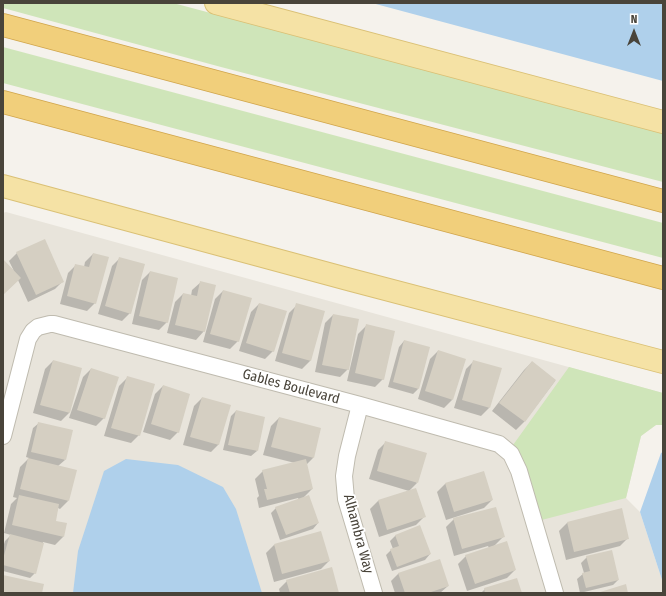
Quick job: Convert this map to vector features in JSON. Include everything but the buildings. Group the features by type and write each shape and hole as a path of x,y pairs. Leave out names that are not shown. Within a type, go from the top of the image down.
{"highway":[{"path":"3,25 663,201"},
{"path":"3,102 663,278"}],"main road":[{"path":"216,3 663,122"},
{"path":"3,186 663,362"}],"street":[{"name":"Gables Boulevard","path":"3,436 28,339 33,331 38,327 50,324 360,405 499,444 511,454 519,471 555,593"},
{"name":"Alhambra Way","path":"360,405 347,456 344,476 346,499 374,593"}],"shaded area":[{"path":"6,212 663,393 663,425 656,425 641,436 626,498 640,512 663,583 663,593 3,593 3,213"}],"green space":[{"path":"3,3 173,3 663,133 663,182 221,67 3,8"},
{"path":"3,47 663,223 663,258 3,83"},
{"path":"569,367 663,393 663,425 656,425 641,436 626,498 534,522 508,452"}],"water":[{"path":"372,3 663,3 663,81"},
{"path":"663,452 663,583 640,512 661,453"},
{"path":"126,459 178,465 223,487 236,509 262,593 73,593 78,551 104,471"}]}
